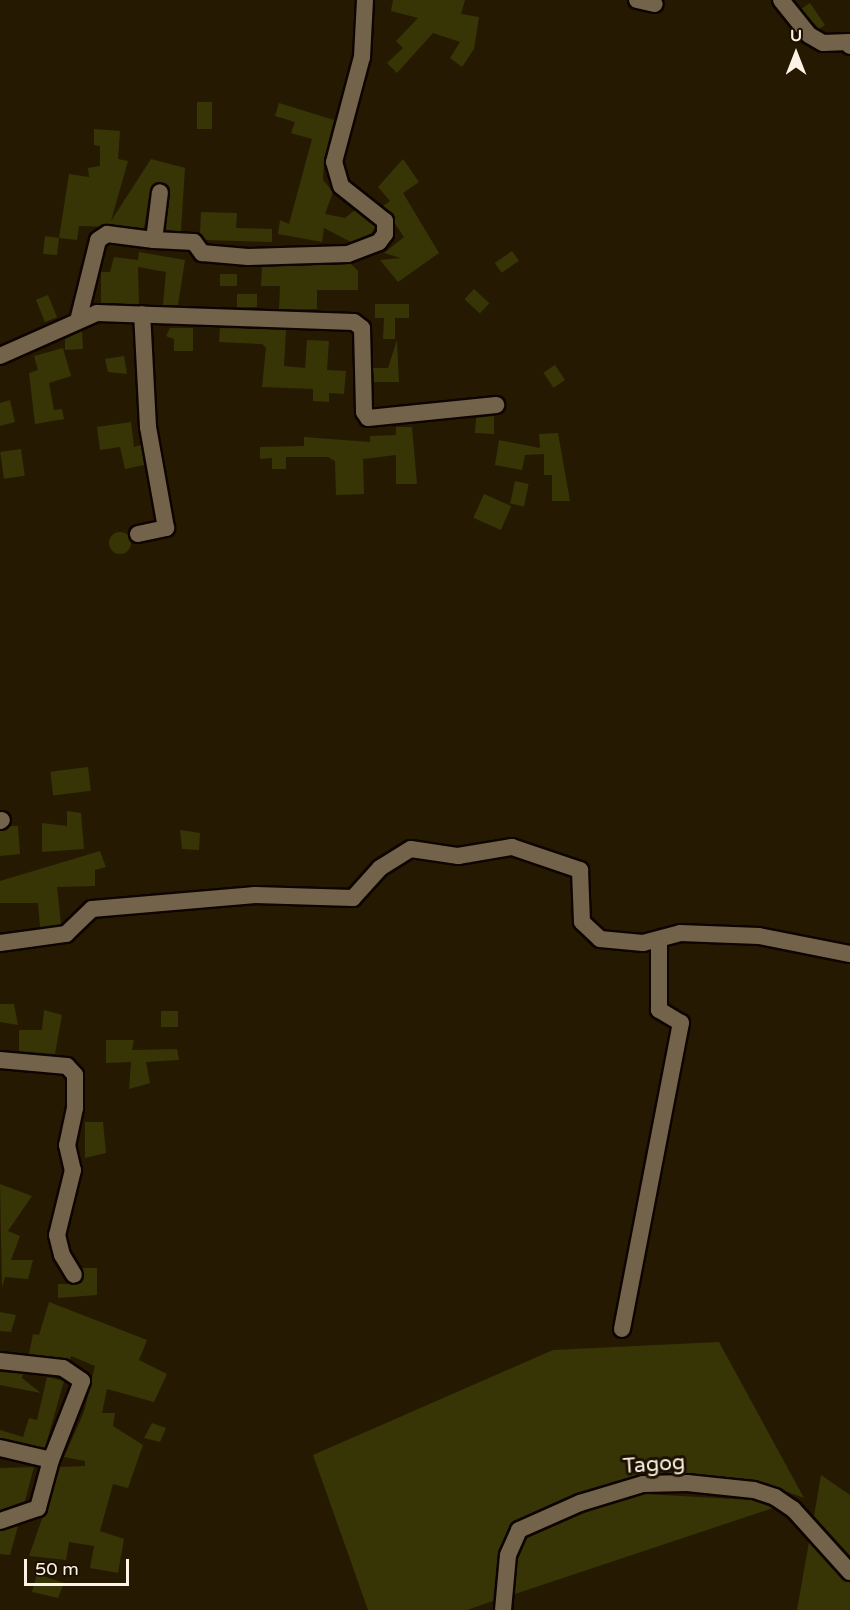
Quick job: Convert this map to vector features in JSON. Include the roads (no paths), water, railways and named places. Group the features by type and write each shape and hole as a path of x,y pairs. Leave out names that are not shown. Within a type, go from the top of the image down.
{"street":[{"path":"80,317 98,240 107,234 194,242 202,253 248,257 348,254 379,242 385,234 385,221 340,186 334,162 362,57 365,0"},
{"path":"638,0 655,4"},
{"path":"781,0 809,35 823,43 849,42 850,46"},
{"path":"154,240 160,192"},
{"path":"138,534 166,528 148,427 142,314"},
{"path":"0,356 43,340 80,317 142,314 360,323 364,412 368,418 496,405"},
{"path":"0,943 66,934 92,909 255,895 353,898 380,868 411,849 458,856 512,847 580,870 582,922 593,935 613,941 659,940 680,933 759,936 850,954"},
{"path":"622,1329 681,1023 658,1010 659,940"},
{"path":"0,1060 67,1066 75,1075 75,1108 67,1145 73,1170 57,1235 62,1255 74,1275"},
{"path":"0,1361 50,1365 75,1374 81,1381 51,1460 36,1511 0,1521"},
{"path":"0,1448 51,1460"},
{"name":"Tagog","path":"503,1610 508,1555 519,1530 580,1503 643,1484 687,1483 754,1490 775,1497 793,1509 850,1572"}]}
